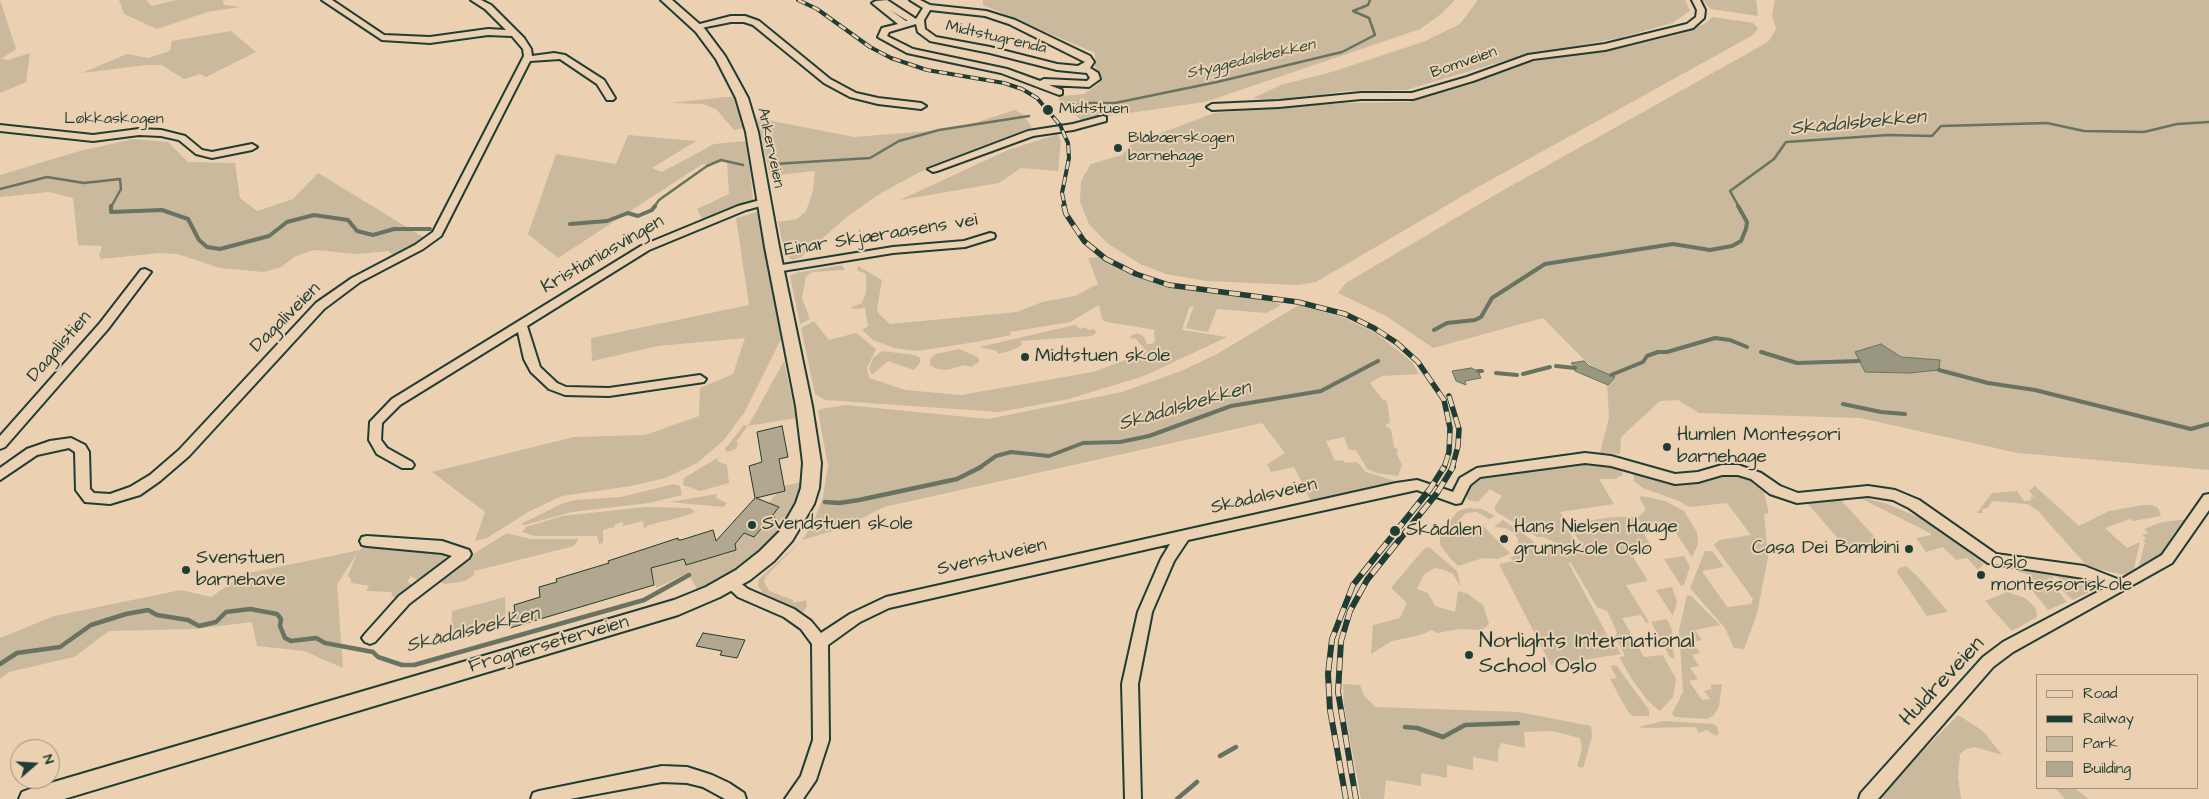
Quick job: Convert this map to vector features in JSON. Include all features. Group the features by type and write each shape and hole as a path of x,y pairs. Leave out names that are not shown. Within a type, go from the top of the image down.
{"main road":[{"name":"Ankerveien","path":"666,0 696,26 721,58 746,108 752,132 776,269"},
{"name":"Frognerseterveien","path":"30,799 474,666 660,613 696,600 730,583 754,567 778,546 800,515 810,488 811,451 776,269"}],"street":[{"path":"326,0 382,37 430,40 488,32 513,33"},
{"path":"475,0 488,7 513,33 527,49 527,59 562,57 601,82 610,98"},
{"name":"Midtstugrenda","path":"914,0 928,7 979,12 1012,22 1086,58 1090,62 1086,67 1078,69"},
{"name":"Bomveien","path":"1212,107 1279,104 1367,96 1413,96 1470,79 1531,57 1605,47 1690,26 1698,21 1701,14 1696,0"},
{"name":"Midtstugrenda","path":"902,23 876,3 884,2 917,20 923,33 933,38 1057,67 1090,71 1095,75 1094,79 1089,84 1042,82 1004,71 910,51 882,37 886,30 917,20 928,7"},
{"path":"696,26 731,19 745,19 756,23 827,81 853,95 878,101 920,106"},
{"name":"Dagaliveien","path":"0,475 32,452 64,443 71,443 80,448 83,460 83,490 86,495 95,500 110,500 127,494 155,478 184,453 320,306 356,280 419,247 437,234 527,59"},
{"name":"Midtstugrenda","path":"1004,71 1059,92"},
{"path":"933,169 1032,133 1073,127 1103,119"},
{"name":"Løkkaskogen","path":"0,128 93,138 139,132 161,133 182,138 199,152 212,156 252,147"},
{"name":"Kristianiasvingen","path":"406,465 382,450 374,440 374,427 381,415 396,402 518,325 655,243 742,208 764,202"},
{"name":"Einar Skjæraasens vei","path":"776,269 893,250 965,244 990,236"},
{"name":"Dagalistien","path":"0,444 104,326 145,272"},
{"path":"518,325 523,329 528,354 536,369 553,386 565,391 609,392 700,379"},
{"name":"Skådalsveien","path":"1183,536 1405,486 1423,486 1456,498 1465,482 1477,473 1585,458 1611,461 1675,479 1698,477 1722,470 1738,470 1756,476 1775,490 1797,498 1868,492 1888,494 1914,504 1976,549 1994,559 2084,572 2121,586"},
{"name":"Huldreveien","path":"1867,799 1988,662 2008,647 2167,559 2209,499"},
{"path":"1133,799 1130,684 1146,612 1168,559 1183,536"},
{"name":"Svenstuveien","path":"820,642 855,618 886,603 1183,536"},
{"path":"367,542 442,548 464,554 404,600 370,638"},
{"path":"730,583 743,593 789,613 806,625 820,642 821,740 808,780 793,799"},
{"path":"539,799 580,789 662,774 687,775 706,780 723,788 738,799"}],"green space":[{"path":"0,0 16,49 1,59 8,60 30,53 26,82 0,93"},
{"path":"119,0 146,0 152,6 176,0 223,0 224,5 240,7 207,12 157,29 124,14"},
{"path":"983,0 1455,0 1441,14 1420,29 1205,102 1081,120 1058,99 1063,96 1084,94 1098,84 1101,76 1095,67 1095,53 983,5"},
{"path":"1478,0 1685,0 1690,11 1672,23 1619,38 1517,57 1406,90 1347,91 1272,101 1253,98 1281,85 1331,72 1423,42 1460,24"},
{"path":"1702,0 1756,0 1758,16 1711,9"},
{"path":"1775,0 2209,0 2209,470 2018,453 1860,418 1699,413 1678,400 1660,401 1621,437 1620,454 1600,453 1609,418 1607,383 1543,318 1433,348 1386,316 1338,293 1346,283 1493,196 1768,42 1776,29 1772,15","holes":["1881,344 1901,357 1939,360 1939,370 1909,373 1865,372"]},
{"path":"1713,17 1753,23 1758,28 1753,35 1478,187 1316,282 1298,285 1206,281 1166,274 1140,264 1107,243 1089,224 1080,202 1081,181 1091,164 1122,155 1132,144 1214,113 1342,103 1408,102 1469,85 1530,62 1566,55 1617,49 1680,34 1704,24"},
{"path":"231,31 256,52 206,77 200,74 184,79 162,65 146,65 82,73 127,54 148,58 170,51 172,41"},
{"path":"735,97 744,128 734,130 716,109 703,104 671,103"},
{"path":"1015,110 1022,114 1032,127 918,173 881,193 848,216 801,257 793,260 785,255 778,222 797,219 806,211 813,191 815,171 770,176 757,118 854,137 955,129"},
{"path":"1058,134 1061,141 1058,171 1021,168 999,183 900,200 1008,150"},
{"path":"628,135 696,141 652,168 662,172 714,144 747,141 753,200 702,219 697,209 729,194 727,161 701,165 558,258 528,234 556,154 616,164"},
{"path":"133,139 168,142 188,162 235,163 240,198 257,211 293,199 318,173 428,240 394,256 388,251 357,254 315,250 296,256 281,267 264,272 220,268 177,254 160,253 101,259 99,256 102,246 78,245 73,198 49,192 0,197 0,175 76,152"},
{"path":"757,212 781,339 744,413 724,440 697,463 665,478 631,486 562,496 530,511 487,538 475,541 485,512 432,472 574,437 645,435 699,416 700,388 733,374 745,338 658,346 592,361 591,338 749,305 736,218"},
{"path":"1099,257 1125,272 1164,286 1274,301 1281,305 1266,313 1217,309 1208,332 1186,328 1194,305 1189,308 1182,330 1227,337 1144,376 1069,399 999,412 825,400 815,394 801,328 814,321 829,340 856,333 876,349 867,368 869,378 905,390 961,395 1093,372 1147,352 1135,338 1131,339 1130,336 1138,333 1144,337 1147,344 1152,344 1155,341 1154,331 1156,330 1106,322 1102,319 1099,305 1070,322 1010,332 1011,335 976,342 918,351 894,348 873,340 862,330 868,326 865,308 852,309 852,307 862,303 866,292 866,274 857,270 858,266 882,280 877,309 879,314 890,324 1017,312 1042,302 1075,296 1098,284 1088,258"},
{"path":"842,265 845,270 813,272 806,276 802,298 810,319 800,324 790,276 796,273"},
{"path":"1299,305 1342,317 1376,333 1412,362 1419,374 1382,376 1370,383 1382,399 1387,401 1390,422 1385,426 1391,429 1394,447 1398,450 1397,454 1402,465 1398,476 1377,473 1367,469 1356,450 1349,450 1344,437 1326,441 1335,461 1343,460 1345,463 1357,462 1366,472 1395,481 1396,484 1311,501 1294,467 1271,472 1267,464 1285,453 1262,423 884,507 843,528 802,540 813,524 823,497 828,466 818,411 820,409 846,405 988,419 1122,392 1181,371 1217,354"},
{"path":"1075,325 1081,329 1085,327 1097,332 1092,336 1021,341 1022,345 1013,350 998,354 997,351 979,347"},
{"path":"959,349 978,357 979,362 971,367 965,365 947,370 937,369 930,365 930,359 936,354"},
{"path":"882,351 915,355 920,358 920,363 914,370 888,361 872,375 869,369 873,358"},
{"path":"784,361 796,418 748,426"},
{"path":"744,425 748,426 736,442 738,443 736,449 727,452 725,449"},
{"path":"719,457 717,461 727,465 729,483 700,491 683,485 684,478"},
{"path":"1592,462 1620,467 1623,475 1615,479 1599,479 1614,504 1560,512 1563,517 1560,518 1561,522 1577,543 1574,547 1565,547 1543,537 1537,537 1495,511 1495,506 1502,496 1490,489 1478,502 1468,500 1466,496 1476,479 1485,476"},
{"path":"1637,472 1668,484 1684,484 1725,473 1748,476 1778,495 1764,493 1769,513 1764,514 1768,557 1757,614 1744,649 1734,648 1725,628 1690,588 1705,551 1712,551 1724,567 1702,571 1727,607 1751,604 1753,599 1714,545 1719,540 1751,535 1727,503 1689,507 1679,501 1643,488 1634,481 1633,474"},
{"path":"801,482 796,503 782,527 764,548 743,566 698,591 688,573 656,588 651,569 684,559 686,565 736,550 735,544 744,533 754,537 775,517 772,516 779,507 769,503 777,493 785,491 784,486"},
{"path":"674,484 680,486 682,495 649,503 572,512 525,525 521,524 561,504 575,500 621,497"},
{"path":"2035,486 2079,526 2109,511 2143,505 2153,505 2158,508 2161,516 2133,521 2130,519 2105,528 2127,548 2140,542 2133,573 2125,575 2088,567 2037,510 2027,504 1992,501 1988,508 1982,509 1983,513 1977,513 1992,493 2017,491 2024,501 2032,500 2030,497 2034,497 2029,491"},
{"path":"717,494 716,498 727,503 723,507 670,502"},
{"path":"1643,496 1665,501 1684,511 1697,532 1698,544 1692,557 1672,527 1665,526 1662,522 1641,525 1638,517 1646,510 1639,497"},
{"path":"1858,497 1885,503 1930,522 1957,539 1955,541 1984,564 1978,570 1967,558 1956,560 1943,547 1926,552 1916,538 1932,535 1930,533"},
{"path":"1840,499 1883,546 1850,552 1807,503"},
{"path":"646,507 690,508 695,512 649,525 644,529 643,521 623,526 623,522 615,524 615,527 603,530 603,543 599,544 597,536 535,536 522,532 526,527 562,516"},
{"path":"1468,508 1482,509 1495,516 1489,519 1477,512 1466,513 1457,522 1460,530 1462,532 1481,524 1510,553 1498,559 1483,558 1458,566 1450,558 1440,545 1440,533 1458,511"},
{"path":"1613,517 1634,517 1654,551 1631,554 1648,581 1626,585 1649,622 1646,623 1641,615 1622,618 1644,657 1663,655 1676,679 1673,697 1660,711 1648,701 1631,678 1619,657 1625,656 1615,636 1617,632 1607,611 1597,607 1571,563 1568,562 1612,644 1615,644 1621,654 1551,665 1499,564 1514,561 1510,558 1521,552 1518,549 1518,539 1513,532 1505,528 1494,527 1503,520 1531,539 1540,550 1548,548 1544,543 1546,543 1571,551 1578,551 1583,547 1571,528 1572,523"},
{"path":"2189,519 2174,533 2161,555 2147,561 2147,564 2138,569 2145,543 2143,540 2146,538 2142,535 2148,533 2144,529 2162,522"},
{"path":"507,533 530,539 579,539 574,546 474,571 474,575 465,581 445,584 438,581 449,569"},
{"path":"802,540 766,576 764,582 769,591 793,600 793,603 806,600 807,606 803,612 763,593 758,586 759,579"},
{"path":"364,545 446,553 447,555 444,562 419,581 411,576 407,582 415,585 400,596 394,597 391,596 392,592 366,591 369,586 351,583 351,579 348,576 357,554 337,584 343,668 304,651 257,646 252,622 195,629 109,631 74,657 9,672 0,679 0,638 54,616 181,590 211,597 244,574 360,550"},
{"path":"1429,547 1457,571 1461,587 1453,574 1435,568 1424,574 1417,589 1428,593 1435,606 1455,612 1458,591 1468,594 1483,605 1489,624 1482,630 1459,629 1437,633 1432,630 1420,635 1392,641 1371,654 1373,625 1400,618 1407,603 1391,588 1425,548"},
{"path":"1684,556 1690,567 1684,585 1681,586 1664,559"},
{"path":"1906,566 1919,578 1948,612 1927,616 1897,572 1898,569"},
{"path":"2017,568 2072,575 2078,585 2084,585 2088,593 2072,600 2060,588 2066,586 2064,582 2057,577 2052,576 2053,579 2047,577 2067,602 2048,610 2023,579 2031,579 2028,574 2019,572"},
{"path":"1672,587 1677,602 1673,616 1656,590"},
{"path":"2007,592 2025,598 2036,608 2037,617 2012,631 1985,601"},
{"path":"1687,595 1691,596 1720,625 1695,630 1702,640 1693,642 1700,653 1692,655 1699,666 1690,668 1698,679 1689,681 1702,700 1710,699 1704,691 1712,689 1710,685 1722,684 1719,707 1713,716 1707,719 1675,717 1672,714 1683,692 1679,630"},
{"path":"505,597 506,626 451,641 452,611"},
{"path":"1667,619 1672,630 1674,659 1670,657 1651,622"},
{"path":"1616,665 1649,710 1649,716 1633,716 1628,712 1610,679 1617,678 1610,666"},
{"path":"1343,684 1360,685 1364,696 1376,707 1519,712 1591,726 1592,737 1583,768 1577,766 1582,749 1580,738 1551,731 1524,732 1525,748 1501,743 1498,750 1498,762 1473,757 1473,770 1447,765 1447,778 1421,773 1421,786 1386,780 1384,799 1361,799 1344,706"},
{"path":"1958,715 1983,731 2002,755 1975,747 1966,749 1960,754 1958,777 1961,799 1876,799"},
{"path":"1663,721 1713,724 1717,726 1719,733 1716,736 1707,730 1699,733 1695,727 1639,727"},
{"path":"2056,789 2075,789 2089,799 2065,799"}],"shaded area":[{"path":"1881,344 1901,357 1940,360 1939,370 1909,373 1865,372 1855,352"},
{"path":"1584,361 1589,366 1615,377 1608,385 1575,371 1575,367 1571,363"},
{"path":"1471,368 1478,371 1481,378 1465,381 1466,385 1456,381 1452,371"}],"building":[{"name":"Svendstuen skole","path":"782,426 788,457 779,459 785,491 756,498 779,507 772,516 775,517 765,529 762,528 754,537 744,533 735,544 736,550 686,565 684,559 651,568 654,585 510,628 509,614 515,612 514,605 540,597 539,587 557,582 556,579 609,563 608,561 678,538 678,540 681,540 713,530 716,541 755,498 749,466 762,462 757,432"},
{"path":"703,633 745,640 737,658 720,655 722,651 696,646"}],"waterway":[{"name":"Styggedalsbekken","path":"1072,108 1084,103 1115,103 1217,82 1342,52 1375,35 1369,18 1353,11 1368,5 1370,0"},
{"name":"Styggedalsbekken","path":"774,164 870,158 899,141 939,130 1029,116"},
{"name":"Skådalsbekken","path":"1739,207 1730,191 1774,159 1786,142 1888,135 1932,136 1941,126 2047,123 2084,131 2144,132 2177,124 2209,122"},
{"name":"Styggedalsbekken","path":"654,207 659,200 707,166 721,160 743,165"},
{"name":"Styggedalsbekken","path":"0,189 47,177 84,183 120,179 121,189 111,207"},
{"name":"Styggedalsbekken","path":"570,224 607,221 628,213 638,216 652,210 655,206"},
{"name":"Skådalsbekken","path":"1434,330 1447,323 1475,320 1481,317 1492,298 1545,264 1673,244 1710,250 1732,246 1741,241 1746,229 1747,222 1738,206"},
{"name":"Styggedalsbekken","path":"111,207 111,212 162,210 188,219 199,240 207,247 220,249 269,236 287,222 314,215 348,220 357,231 373,235 394,229 430,229"},
{"path":"1611,375 1643,362 1647,356 1658,352 1667,352 1715,338 1730,340 1747,347"},
{"path":"1761,352 1797,363 1859,361"},
{"name":"Skådalsbekken","path":"979,468 996,456 1011,452 1049,456 1083,443 1120,442 1149,436 1231,406 1321,391 1378,361"},
{"path":"1556,366 1575,368"},
{"path":"1523,374 1550,367"},
{"path":"1939,370 1988,383 2035,390 2191,429 2209,424"},
{"path":"1496,373 1517,375"},
{"path":"1843,404 1881,412 1905,414"},
{"name":"Skådalsbekken","path":"825,502 839,503 859,500 957,479 979,468"},
{"name":"Skådalsbekken","path":"0,664 17,653 60,647 91,625 126,614 148,610 157,615 188,620 199,626 216,622 226,612 250,609 277,614 281,619 280,626 285,638 291,641 316,638 325,643 373,652 378,657 402,665 414,665 644,600 689,575"},
{"path":"1405,727 1417,728 1443,737 1465,725 1518,723"},
{"path":"1220,756 1236,747"},
{"path":"1177,799 1197,782"}],"railway":[{"path":"798,0 817,9 870,47 891,58 927,70 1004,83 1022,89 1037,98 1060,125 1068,143 1069,158 1062,193 1065,207"},
{"path":"1064,206 1066,214 1084,241 1106,259 1136,274 1169,285 1298,302 1345,314 1374,328 1397,343 1418,362 1444,400 1450,428 1449,452 1444,468"},
{"path":"1449,396 1459,429 1458,446 1452,468"},
{"path":"1346,799 1330,710 1328,674 1332,639 1353,585 1430,489 1444,467"},
{"path":"1356,799 1338,692 1341,641 1350,611 1367,580 1437,493 1453,467"}],"place":[{"name":"Midtstuen","path":"1048,110"},
{"name":"Blåbærskogen barnehage","path":"1118,148"},
{"name":"Midtstuen skole","path":"1025,357"},
{"name":"Humlen Montessori barnehage","path":"1667,447"},
{"name":"Svendstuen skole","path":"752,525"},
{"name":"Skådalen","path":"1395,531"},
{"name":"Hans Nielsen Hauge grunnskole Oslo","path":"1504,539"},
{"name":"Casa Dei Bambini","path":"1909,549"},
{"name":"Svenstuen barnehave","path":"186,570"},
{"name":"Oslo montessoriskole","path":"1981,575"},
{"name":"Norlights International School Oslo","path":"1469,655"}]}
